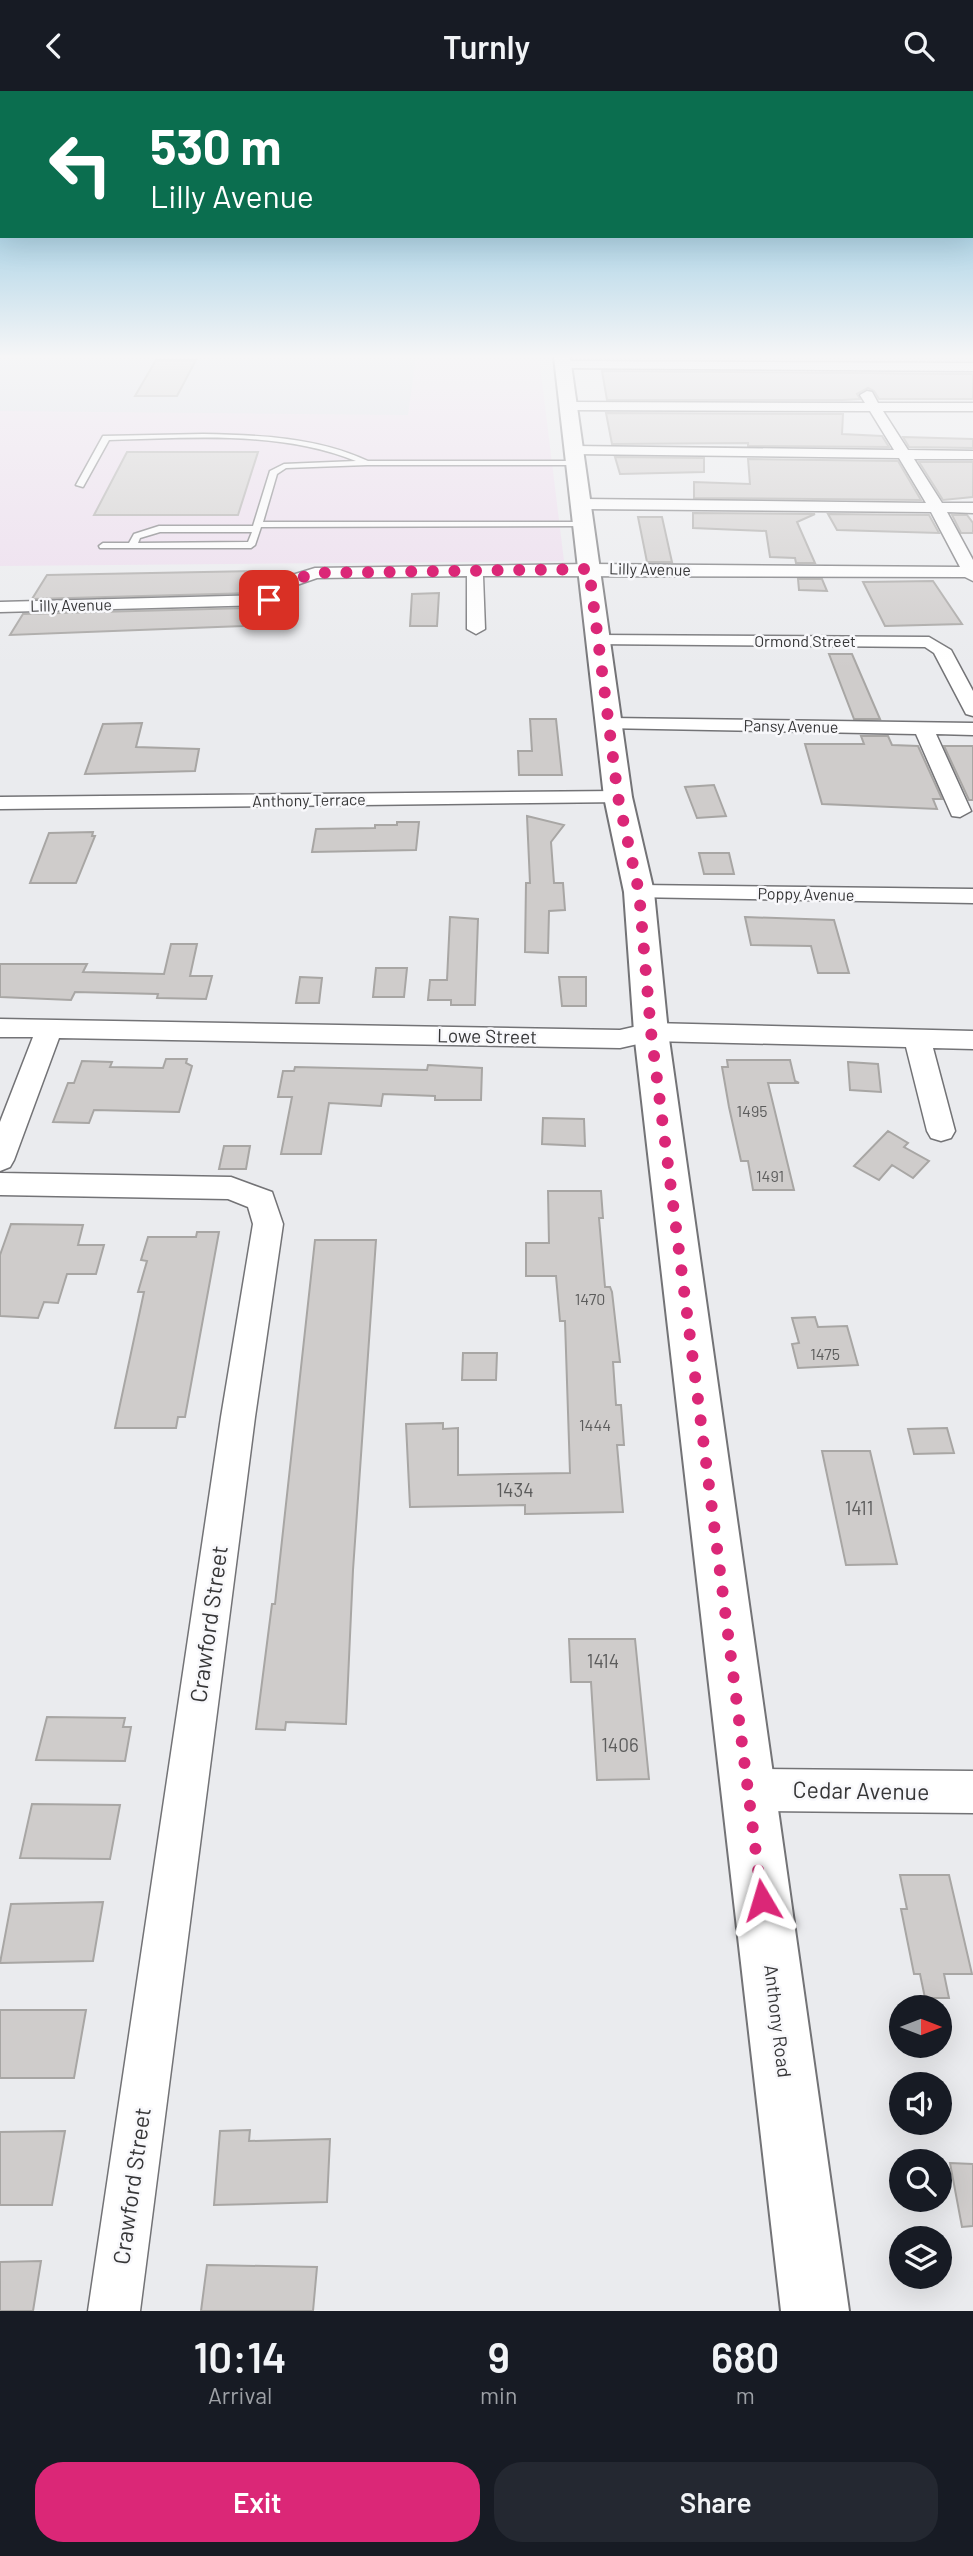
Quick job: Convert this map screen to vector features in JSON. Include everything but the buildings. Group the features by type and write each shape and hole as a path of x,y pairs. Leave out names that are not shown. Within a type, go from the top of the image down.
{"street":[{"name":"Anthony Road","path":"576,461 618,797 639,892 651,1032 815,2311"},
{"path":"908,461 972,573"},
{"path":"583,514 973,508"},
{"name":"Lilly Avenue","path":"0,607 269,600 285,583 315,573 589,569 972,573"},
{"path":"475,571 475,629"},
{"name":"Ormond Street","path":"598,641 929,642 942,650 973,710"},
{"name":"Pansy Avenue","path":"610,724 973,729"},
{"path":"924,729 960,811"},
{"name":"Anthony Terrace","path":"0,803 618,797"},
{"name":"Poppy Avenue","path":"639,892 973,896"},
{"name":"Lowe Street","path":"0,1028 620,1039 651,1032 973,1041"},
{"path":"0,1160 50,1029"},
{"path":"917,1039 941,1131"},
{"name":"Crawford Street","path":"0,1184 231,1188 261,1200 268,1224 238,1417 114,2311"},
{"name":"Cedar Avenue","path":"748,1790 973,1792"}],"lane":[{"path":"80,485 94,461"},
{"path":"363,461 367,463"},
{"path":"103,546 251,545 273,473 284,466 450,461"},
{"path":"132,546 136,536 159,529 583,514"}],"shaded area":[{"path":"0,461 552,461 564,561 0,566"}],"route":[{"path":"269,600 285,583 315,573 589,569 618,797 639,892 651,1032 762,1900"}]}
